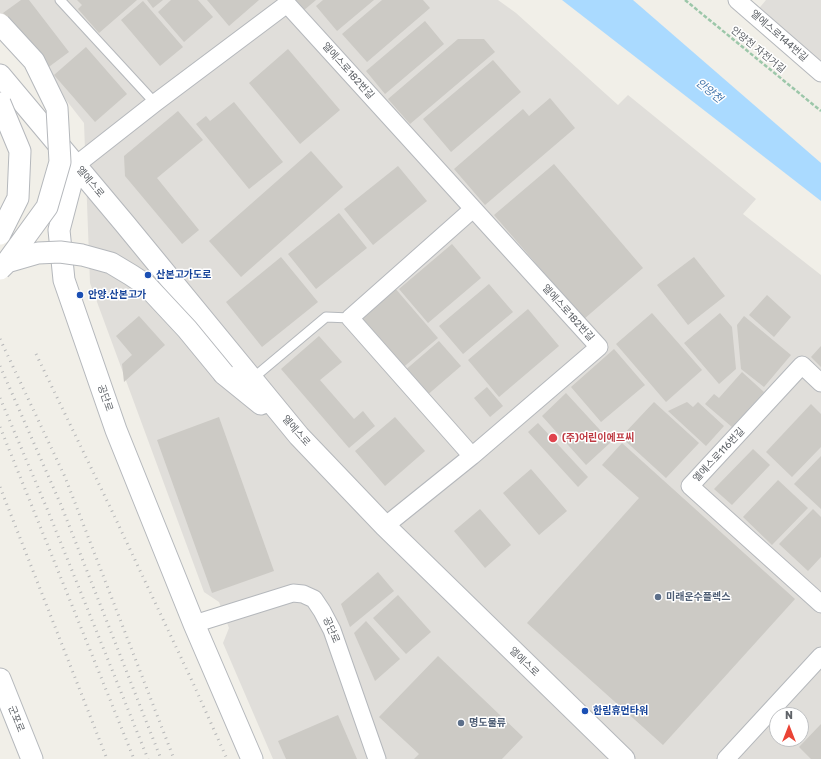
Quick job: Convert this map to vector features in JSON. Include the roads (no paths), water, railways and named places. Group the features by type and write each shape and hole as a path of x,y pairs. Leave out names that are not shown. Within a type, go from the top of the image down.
{"street":[{"name":"엘에스로144번길","path":"737,0 821,73"},
{"name":"엘에스로182번길","path":"76,165 285,2 599,347 472,456 385,526"},
{"path":"0,24 34,61 57,108 60,162 47,207 4,265"},
{"name":"엘에스로","path":"0,75 299,436 385,526 624,759"},
{"path":"0,103 20,151 18,198 0,234"},
{"name":"공단로","path":"76,165 58,230 64,280 116,430 194,624 252,759"},
{"path":"472,456 350,318 473,209"},
{"path":"4,265 38,253 60,252 82,255 111,263 146,285 187,328 224,374 299,436"},
{"name":"엘에스로116번길","path":"821,383 802,366 690,486 821,604"},
{"name":"공단로","path":"194,624 293,593 304,594 314,599 332,630 377,759"},
{"path":"726,759 821,656"},
{"name":"군포로","path":"0,679 32,759"}],"lane":[{"path":"60,0 155,103"},
{"path":"252,379 326,317 350,318"}],"water":[{"name":"안양천","path":"562,0 633,0 821,163 821,201"}],"railway":[{"path":"0,339 65,477 174,759"},
{"path":"36,354 111,509 227,759"},
{"path":"0,366 61,505 161,759"},
{"path":"0,398 48,511 148,759"},
{"path":"0,427 134,759"},
{"path":"0,487 107,759"}],"place":[{"name":"산본고가도로","path":"148,275"},
{"name":"안양.산본고가","path":"80,295"},
{"name":"(주)어린이에프씨","path":"553,438"},
{"name":"미래운수플렉스","path":"658,597"},
{"name":"한림휴먼타워","path":"585,711"},
{"name":"명도물류","path":"461,723"}]}
